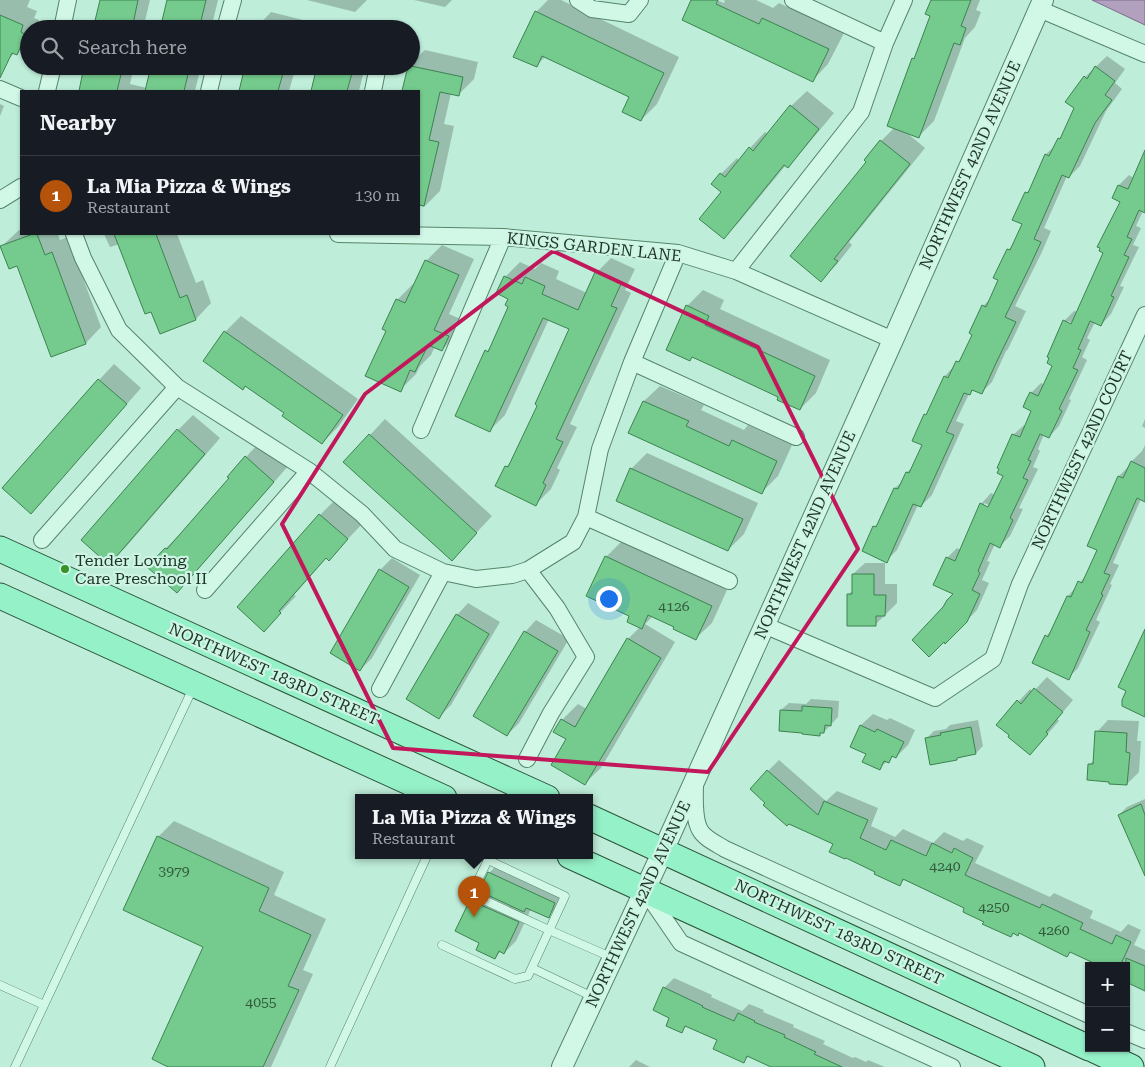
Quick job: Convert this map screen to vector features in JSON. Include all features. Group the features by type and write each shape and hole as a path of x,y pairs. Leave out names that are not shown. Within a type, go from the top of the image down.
{"main road":[{"name":"NORTHWEST 183RD STREET","path":"0,549 538,794"},
{"path":"0,596 435,794"},
{"name":"NORTHWEST 183RD STREET","path":"593,819 1085,1046"},
{"path":"577,859 1032,1067"},
{"name":"NORTHWEST 183RD STREET","path":"1099,1052 1131,1067"}],"street":[{"path":"64,20 68,0"},
{"path":"227,20 233,0"},
{"path":"578,0 592,9 629,14 640,0"},
{"path":"793,0 885,43"},
{"path":"736,270 861,112 885,43 904,0"},
{"path":"1041,5 1145,54"},
{"name":"NORTHWEST 42ND AVENUE","path":"562,1067 663,851 893,340 1041,5"},
{"path":"47,90 51,75"},
{"path":"209,90 213,75"},
{"path":"373,90 376,75"},
{"path":"0,89 20,98"},
{"path":"0,200 20,188"},
{"path":"74,235 83,258 119,330 177,387 309,471 362,514 395,549 443,572 476,579 512,575 528,570 573,542 586,517 600,449 632,362 678,253"},
{"name":"KINGS GARDEN LANE","path":"396,235 503,237 678,253 736,270 893,340"},
{"path":"421,430 503,237"},
{"name":"NORTHWEST 42ND COURT","path":"764,625 935,698 993,659 1020,584 1145,315"},
{"path":"632,362 796,437"},
{"path":"42,540 177,387"},
{"path":"205,590 309,471"},
{"path":"586,517 729,581"},
{"path":"527,759 551,713 586,657 557,608 528,570"},
{"path":"380,689 443,572"},
{"path":"695,779 696,820 700,830 710,840 725,849 1085,1013"},
{"path":"645,890 681,943 952,1067"},
{"path":"1130,1034 1145,1040"}],"lane":[{"path":"16,1067 194,684"},
{"path":"330,1067 426,859"},
{"path":"488,859 471,894 613,958"},
{"path":"442,945 515,979 528,976 566,896 491,859"},
{"path":"532,968 594,998"},
{"path":"0,985 44,1005"}],"highlighted area":[{"path":"553,251 758,347 858,549 708,772 393,748 282,524 365,394"}],"shaded area":[{"path":"1092,0 1145,0 1145,25"}],"building":[{"path":"100,0 138,0 134,20 95,20"},
{"path":"167,0 206,0 201,20 162,20"},
{"path":"691,0 718,0 716,4 759,24 762,18 829,49 813,82 682,20"},
{"path":"931,0 971,0 961,26 966,28 960,45 954,43 919,138 887,126 930,16 925,14"},
{"path":"535,11 664,73 641,121 622,112 629,97 542,56 537,67 513,57"},
{"path":"0,15 20,24 20,48 17,55 12,53 0,78"},
{"path":"1095,66 1115,81 1105,95 1112,100 1095,123 1069,178 1062,175 1034,239 1041,242 1005,317 1016,322 982,394 972,390 970,395 964,393 946,432 954,435 921,507 913,504 887,563 862,551 873,526 876,527 894,488 898,489 906,472 909,473 922,445 912,441 924,414 926,415 944,376 948,378 956,361 959,362 972,335 969,333 982,305 986,307 998,280 993,278 1007,249 1010,250 1022,224 1012,220 1025,192 1028,193 1045,154 1049,156 1058,138 1060,139 1074,108 1065,102 1084,76 1087,79"},
{"path":"420,68 463,77 459,96 440,92 429,140 439,142 424,206 420,205 420,90 402,90 406,75 420,75"},
{"path":"82,75 121,75 117,90 79,90"},
{"path":"149,75 188,75 184,90 145,90"},
{"path":"243,75 282,75 278,90 239,90"},
{"path":"315,75 351,75 347,90 311,90"},
{"path":"790,105 819,129 788,168 784,165 724,239 699,219 721,192 711,184 720,173 725,177 749,147 753,151"},
{"path":"880,140 910,164 834,259 838,261 821,282 790,256 866,162 864,160"},
{"path":"1145,150 1145,213 1139,210 1127,237 1132,239 1124,255 1129,257 1111,296 1114,297 1101,326 1090,321 1078,349 1081,350 1073,368 1078,370 1059,409 1062,411 1049,438 1040,434 1028,460 1031,461 1023,478 1028,480 1010,518 1013,520 1000,548 990,543 978,571 980,573 972,590 980,594 967,622 929,657 912,640 953,594 933,585 946,557 955,561 980,503 988,507 1003,476 997,473 999,469 997,468 1012,434 1020,437 1031,411 1023,407 1026,400 1030,392 1038,396 1052,366 1047,363 1049,358 1047,357 1063,320 1071,324 1103,253 1097,247 1120,202 1112,198 1118,185 1128,189"},
{"path":"30,235 37,235 45,255 52,252 86,344 51,357 17,266 9,269 0,246"},
{"path":"114,235 156,235 180,298 187,295 196,320 160,334 151,312 145,314"},
{"path":"425,260 459,275 434,330 449,336 442,351 428,345 415,372 410,370 401,392 365,376 386,331 382,329 396,299 405,303"},
{"path":"595,272 621,284 611,306 617,308 556,439 563,442 543,483 546,485 536,506 495,486 505,466 508,467 537,406 535,404 569,329 543,318 490,432 455,416 485,350 488,352 508,307 505,305 508,299 496,293 504,276 522,284 525,277 545,286 542,294 578,310"},
{"path":"686,305 709,316 705,325 815,376 800,410 777,400 778,397 692,357 690,361 666,350"},
{"path":"224,331 343,415 322,444 282,416 284,413 245,386 243,390 203,361"},
{"path":"98,379 127,404 31,514 2,488"},
{"path":"643,401 689,421 686,426 729,446 732,440 777,461 762,494 628,433"},
{"path":"177,429 205,454 109,565 81,540"},
{"path":"369,434 477,533 452,561 343,462"},
{"path":"245,456 274,482 177,593 147,567 165,548 167,549 229,478 227,477"},
{"path":"1131,461 1145,468 1145,502 1137,498 1104,573 1110,575 1101,594 1103,595 1086,630 1090,632 1069,680 1032,663 1045,635 1048,637 1067,596 1071,597 1078,581 1082,583 1097,550 1087,546 1118,476 1123,478"},
{"path":"630,468 743,519 728,551 616,501"},
{"path":"319,514 348,539 329,561 326,558 279,611 281,613 264,632 237,607"},
{"path":"605,556 712,606 696,640 648,615 642,629 627,622 629,616 586,596"},
{"path":"379,569 409,587 360,671 330,653"},
{"path":"852,574 874,574 874,595 886,595 885,616 876,616 876,626 847,626 847,594 852,594"},
{"path":"456,614 489,634 439,719 406,699"},
{"path":"1145,629 1145,717 1122,706 1122,700 1126,691 1118,687"},
{"path":"524,631 558,651 507,736 473,716"},
{"path":"627,638 661,658 585,785 551,765 566,739 553,732 561,719 575,727"},
{"path":"1034,688 1063,712 1030,755 996,725 1017,700 1021,704"},
{"path":"802,706 832,708 831,726 825,725 824,733 820,733 820,736 779,731 780,710 802,711"},
{"path":"860,725 875,732 877,729 904,742 896,758 892,756 889,763 884,761 880,770 862,762 866,754 850,747"},
{"path":"971,727 976,754 930,765 925,738"},
{"path":"1095,731 1127,733 1126,752 1130,753 1127,785 1087,780 1088,764 1093,764"},
{"path":"767,770 818,815 824,801 868,820 860,838 886,850 891,840 926,856 932,843 952,853 954,848 973,858 965,875 1040,908 1042,904 1083,923 1080,929 1112,944 1116,935 1131,942 1122,962 1091,962 1070,952 1067,957 1019,933 1018,936 1013,933 1011,937 982,924 984,922 963,912 964,908 903,879 900,886 846,858 829,852 833,844 789,824 787,826 763,805 765,803 750,789"},
{"path":"1141,804 1145,815 1145,876 1118,815"},
{"path":"157,836 269,888 259,911 311,935 288,986 299,990 263,1067 168,1067 152,1059 203,947 123,910"},
{"path":"488,872 555,903 549,918 526,908 524,912 479,891"},
{"path":"474,902 519,922 504,954 499,951 495,959 476,950 479,943 455,931 467,906 471,908"},
{"path":"1126,958 1145,966 1145,991 1130,984 1130,962 1126,962"},
{"path":"663,987 734,1021 738,1013 785,1035 784,1037 816,1052 814,1054 842,1067 771,1067 747,1056 744,1063 713,1049 717,1040 685,1026 682,1033 666,1026 669,1018 653,1010"}],"place":[{"name":"Tender Loving Care Preschool II","path":"65,569"},
{"name":"La Mia Pizza & Wings","path":"474,917"}]}
